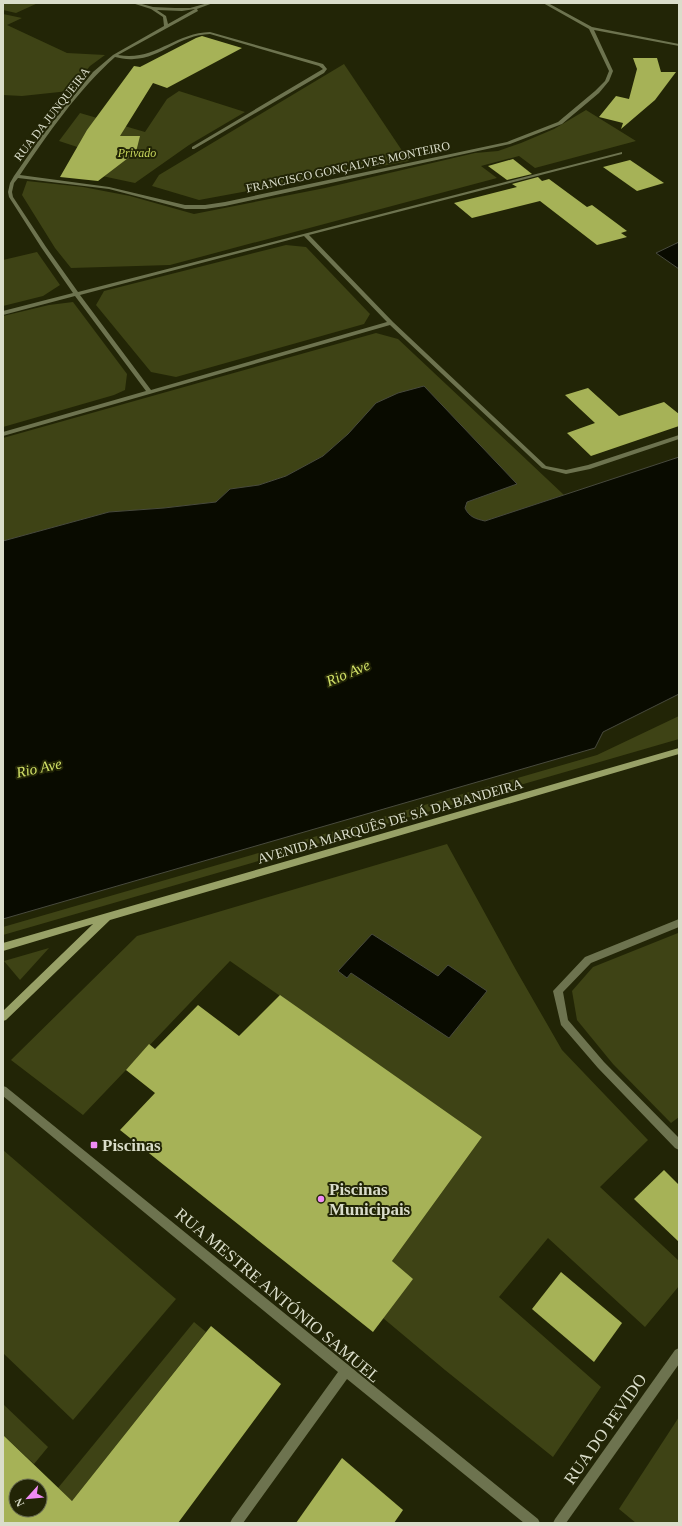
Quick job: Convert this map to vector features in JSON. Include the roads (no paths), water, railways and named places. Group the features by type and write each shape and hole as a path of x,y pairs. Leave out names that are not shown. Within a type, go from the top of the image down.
{"main road":[{"name":"AVENIDA MARQUÊS DE SÁ DA BANDEIRA","path":"3,947 679,750"},
{"path":"3,1017 108,916"},
{"path":"3,1011 3,1017"}],"street":[{"path":"134,3 152,8 175,10 192,10 211,3"},
{"path":"545,3 591,28 679,45"},
{"name":"RUA DA JUNQUEIRA","path":"10,187 16,176 48,131 90,78 114,56 204,6"},
{"path":"152,8 165,17 166,27"},
{"name":"FRANCISCO GONÇALVES MONTEIRO","path":"16,176 109,188 185,207 205,207 260,197 508,143 560,123 585,103 606,81 611,71 591,28"},
{"path":"114,56 126,58 144,56 188,36 201,33 210,33 321,65 325,69 194,148"},
{"path":"3,313 620,153"},
{"path":"3,190 10,187 11,197 76,294 149,391"},
{"path":"306,235 391,323 544,467 566,472 590,467 679,437"},
{"path":"3,434 391,323"},
{"path":"679,922 588,960 558,991 564,1022 601,1065 679,1145"},
{"name":"RUA MESTRE ANTÓNIO SAMUEL","path":"3,1090 243,1286 345,1372 534,1523"},
{"name":"RUA DO PEVIDO","path":"559,1523 679,1354"},
{"path":"236,1523 345,1372"}],"water":[{"path":"679,242 679,269 656,253"},
{"name":"Rio Ave","path":"424,386 517,484 467,502 465,508 471,516 485,521 679,457 679,694 603,732 595,748 3,919 3,541 109,512 216,502 230,489 259,485 286,476 323,456 348,434 376,403 398,393"},
{"path":"372,934 438,976 448,965 487,991 449,1038 351,973 347,978 338,971"}],"place":[{"name":"Piscinas","path":"94,1145"},
{"name":"Piscinas Municipais","path":"321,1199"}],"park label":[{"name":"Privado","path":"137,153"}]}
